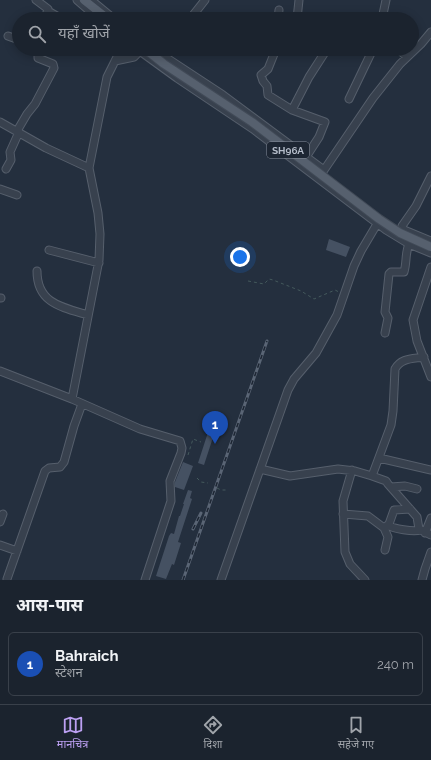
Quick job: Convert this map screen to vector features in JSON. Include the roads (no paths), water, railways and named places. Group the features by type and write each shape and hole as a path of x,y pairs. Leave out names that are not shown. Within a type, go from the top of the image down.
{"main road":[{"path":"84,0 99,12"},
{"name":"SH96A","path":"151,56 252,122 379,219 400,233 431,247"}],"street":[{"path":"36,0 48,8 48,11"},
{"path":"77,0 91,12"},
{"path":"91,0 106,12"},
{"path":"196,12 205,0"},
{"path":"298,12 299,0"},
{"path":"383,12 386,0"},
{"path":"419,44 431,32"},
{"path":"8,36 12,37"},
{"path":"6,169 11,160 10,152 18,132 54,68 53,64 38,58 38,56"},
{"path":"72,399 99,263 100,234 98,213 89,168 107,76 118,56"},
{"path":"115,61 135,56"},
{"path":"148,56 176,78 253,129 377,224 409,244 431,252"},
{"path":"167,56 223,95 324,170"},
{"path":"273,56 268,69 261,75 267,86 268,95 292,110 325,122 317,143 306,157"},
{"path":"292,110 309,77 322,56"},
{"path":"349,99 370,56"},
{"path":"318,178 373,98 407,57"},
{"path":"0,122 46,148 89,168"},
{"path":"431,176 416,206 402,226 404,230 431,241"},
{"path":"0,189 17,195"},
{"path":"221,580 291,384 316,352 338,315 354,266 361,250 377,224"},
{"path":"385,333 388,318 385,312 390,274 391,272 404,272 406,250 409,244"},
{"path":"49,250 99,263"},
{"path":"431,267 429,277 413,320 418,341 431,377"},
{"path":"37,271 39,287 46,297 60,306 88,315"},
{"path":"372,476 391,425 395,369 403,360 424,358"},
{"path":"0,371 72,399 140,429 180,441 182,448 181,453 170,481 171,501 145,580"},
{"path":"6,579 45,471 49,468 60,467 64,462 82,404"},
{"path":"379,458 431,470"},
{"path":"260,469 290,476 330,470 352,470 386,481 417,517 425,533"},
{"path":"352,470 344,494 343,514 346,556 350,564 365,580"},
{"path":"391,487 405,486 417,489"},
{"path":"385,550 388,537 386,527 394,510 410,509"},
{"path":"0,522 3,514"},
{"path":"343,514 368,516 386,527 425,533"},
{"path":"425,533 431,518"},
{"path":"0,545 17,551"},
{"path":"422,580 431,552"}],"railway":[{"path":"183,580 267,341"},
{"path":"193,529 201,513"}],"place":[{"name":"Bahraich","path":"215,444"}]}
